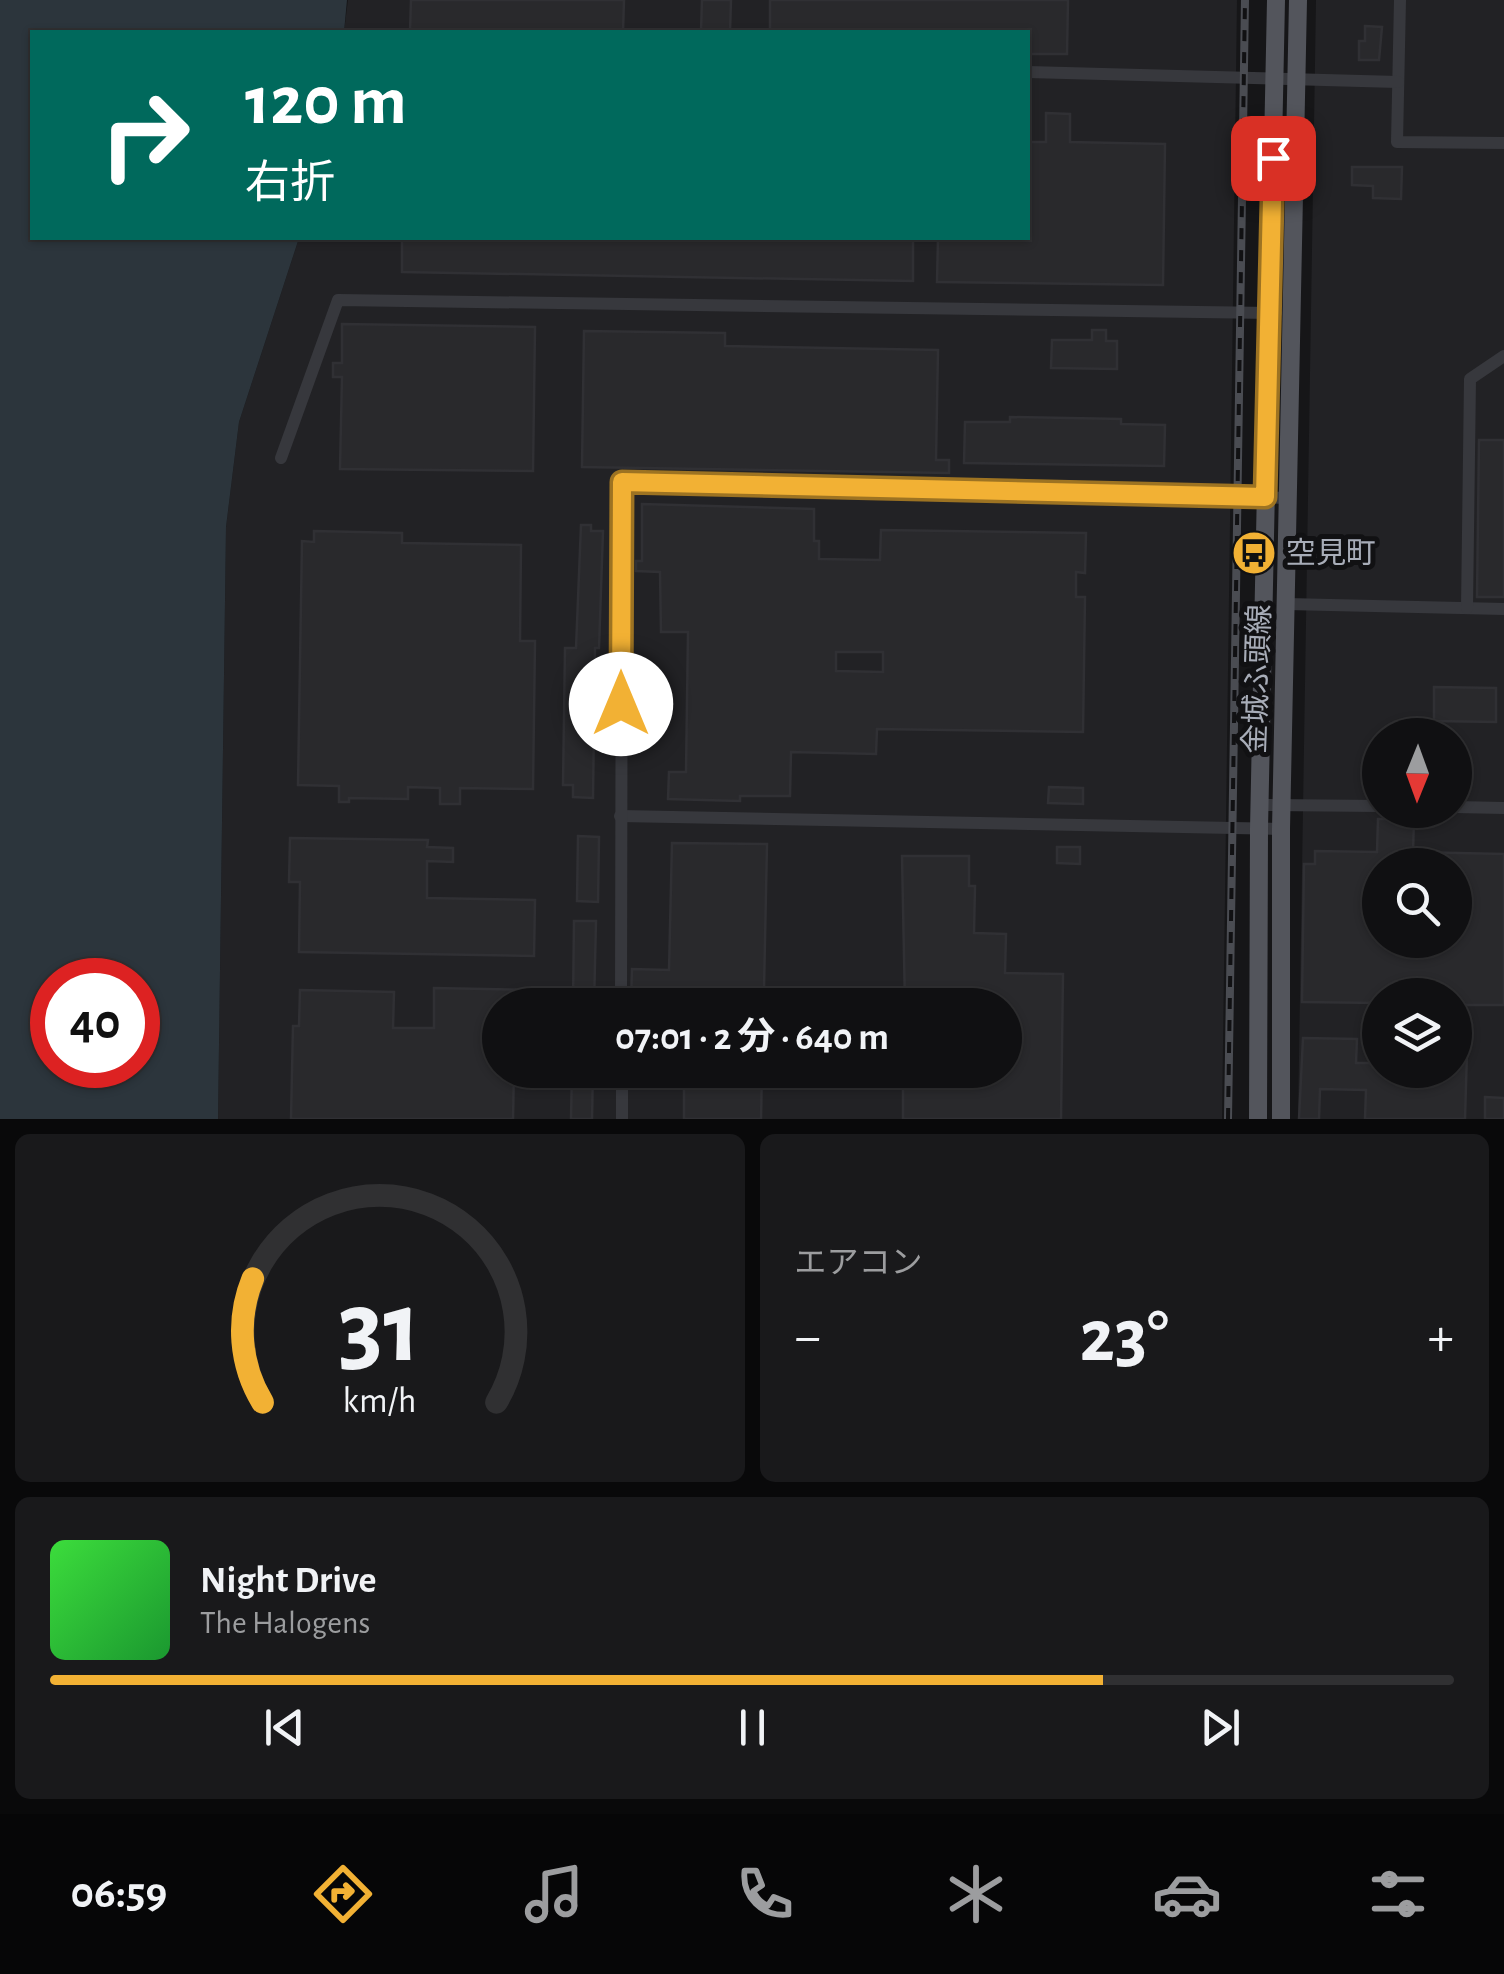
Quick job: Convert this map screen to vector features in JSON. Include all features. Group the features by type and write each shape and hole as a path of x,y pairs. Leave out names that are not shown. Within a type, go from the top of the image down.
{"main road":[{"name":"金城ふ頭線","path":"1258,1119 1259,829 1276,0"},
{"name":"金城ふ頭線","path":"1281,1119 1280,830 1298,0"}],"street":[{"path":"1400,0 1396,142 1504,143"},
{"path":"1030,72 1398,82"},
{"path":"281,458 338,300 1293,313"},
{"path":"1467,608 1470,378 1504,356"},
{"path":"621,988 622,482 1288,498"},
{"path":"1287,604 1504,609"},
{"path":"1260,805 1362,806"},
{"path":"1472,807 1504,808"},
{"path":"620,816 1280,830"},
{"path":"622,1088 622,1119"}],"shaded area":[{"path":"0,0 347,0 344,30 30,30 30,240 298,240 239,422 226,527 218,1119 0,1119"},
{"path":"348,0 1237,0 1222,1119 218,1119 226,527 239,422 298,240 1030,240 1030,30 344,30"},
{"path":"1316,0 1504,0 1504,1119 1298,1119"}],"building":[{"path":"411,0 624,0 623,30 410,30"},
{"path":"702,0 731,0 730,30 701,30"},
{"path":"770,0 1068,0 1067,54 1030,54 1030,30 770,30"},
{"path":"1365,26 1382,27 1379,60 1359,60 1359,41 1365,41"},
{"path":"1046,113 1070,114 1070,142 1165,144 1163,285 937,282 938,240 1030,240 1030,142 1046,142"},
{"path":"1352,167 1402,167 1401,199 1373,198 1373,186 1352,185"},
{"path":"402,240 913,240 913,281 402,272"},
{"path":"342,324 535,327 533,471 340,469 342,377 333,377 333,363 342,363"},
{"path":"1092,330 1106,330 1106,341 1117,341 1117,369 1051,368 1052,340 1092,340"},
{"path":"584,331 725,333 725,346 938,350 936,460 949,460 949,473 582,467"},
{"path":"1010,417 1121,419 1121,424 1165,425 1164,466 964,463 965,422 1010,422"},
{"path":"1479,440 1504,440 1504,597 1477,597"},
{"path":"642,504 814,509 814,541 819,541 819,559 880,560 881,530 1086,533 1085,573 1076,572 1076,597 1085,597 1083,732 877,729 876,754 791,752 790,796 740,796 740,801 668,799 669,772 686,772 688,632 661,632 660,572 636,571 636,561 642,561","holes":["836,652 883,652 883,672 836,671"]},
{"path":"581,525 591,525 591,531 603,531 599,648 595,648 593,798 573,797 573,785 563,785 565,648 576,648"},
{"path":"314,531 402,533 402,543 521,545 520,641 535,641 533,789 460,788 460,804 440,804 440,788 408,787 408,799 349,798 349,802 339,802 339,786 298,785 302,541 314,542"},
{"path":"1434,687 1496,688 1496,722 1434,718"},
{"path":"1049,787 1083,788 1083,804 1048,803"},
{"path":"1378,828 1414,828 1413,848 1377,848"},
{"path":"578,836 599,837 598,902 577,901"},
{"path":"290,838 428,840 427,847 453,848 453,862 427,861 427,898 535,900 534,956 299,952 300,882 289,882"},
{"path":"672,843 767,844 764,988 631,988 632,969 669,970"},
{"path":"1057,847 1080,847 1080,864 1057,863"},
{"path":"1315,851 1362,852 1362,958 1472,958 1472,853 1504,854 1504,1005 1472,1005 1472,978 1362,978 1362,1003 1302,1002 1304,864 1315,864"},
{"path":"902,856 969,856 969,886 975,886 974,933 1006,934 1005,973 1063,974 1061,1119 903,1119 903,1088 1022,1088 1022,988 905,988"},
{"path":"574,921 596,921 594,988 573,988"},
{"path":"434,988 482,989 482,1088 514,1088 513,1119 291,1119 293,1026 299,1026 300,990 394,992 393,1028 434,1028"},
{"path":"1303,1038 1357,1039 1356,1063 1362,1063 1362,1088 1466,1088 1465,1119 1365,1119 1366,1090 1320,1089 1319,1119 1299,1119"},
{"path":"572,1088 593,1088 592,1119 571,1119"},
{"path":"684,1088 762,1088 761,1119 684,1119"},
{"path":"1485,1097 1504,1098 1504,1119 1485,1119"}],"railway":[{"path":"1228,1119 1245,0"}],"place":[{"name":"空見町","path":"1254,553"}],"route":[{"path":"621,704 622,482 1265,497 1273,158"}]}
